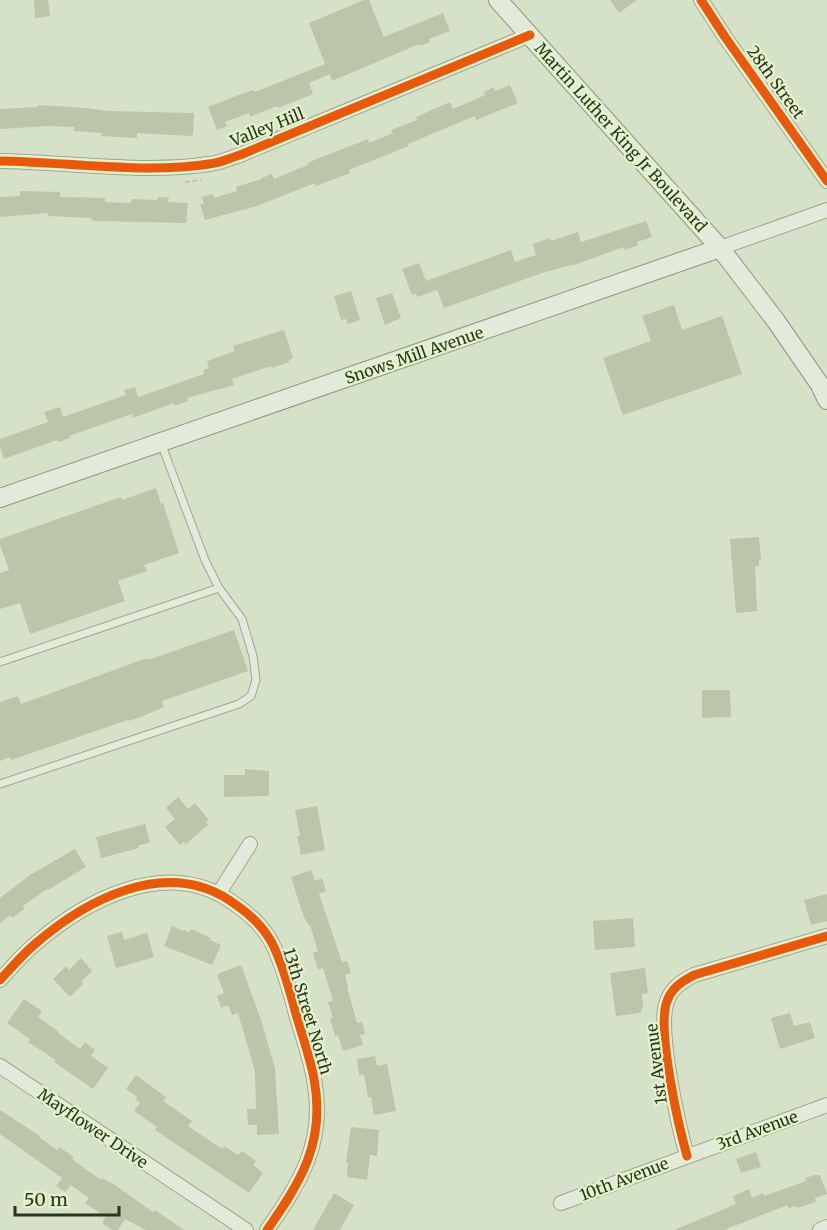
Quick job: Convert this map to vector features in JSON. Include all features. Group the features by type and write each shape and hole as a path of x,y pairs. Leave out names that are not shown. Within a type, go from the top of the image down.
{"main road":[{"name":"Martin Luther King Jr Boulevard","path":"498,0 720,248 776,321 820,385 827,400"},
{"name":"Snows Mill Avenue","path":"0,498 720,248"}],"street":[{"name":"28th Street","path":"701,0 827,181"},
{"name":"Valley Hill","path":"0,162 142,167 212,164 240,155 530,35"},
{"name":"Snows Mill Avenue","path":"720,248 827,210"},
{"path":"219,894 250,844"},
{"name":"13th Street North","path":"0,980 33,946 56,927 110,896 139,886 171,882 196,885 219,894 247,912 261,926 273,944 292,998 314,1079 316,1130 311,1153 292,1194 267,1230"},
{"name":"1st Avenue","path":"687,1156 680,1131 666,1048 664,1024 666,1005 671,993 677,984 694,975 827,936"},
{"name":"Mayflower Drive","path":"0,1066 246,1230"},
{"name":"3rd Avenue","path":"687,1156 827,1105"},
{"name":"10th Avenue","path":"561,1203 687,1156"},
{"path":"820,1230 827,1227"}],"lane":[{"path":"0,784 239,704 250,696 256,680 253,656 242,619 219,588 205,561 161,442"},
{"path":"0,662 219,588"}],"building":[{"path":"34,0 48,0 50,16 35,18"},
{"path":"369,0 384,37 443,13 450,31 429,39 430,42 420,46 419,44 332,81 330,74 309,83 313,94 250,117 249,113 225,122 227,126 217,130 208,107 252,90 255,92 325,64 309,23"},
{"path":"610,0 637,0 619,13"},
{"path":"510,85 518,103 476,120 475,116 349,170 350,173 316,186 315,183 257,206 205,220 200,204 204,204 202,197 213,194 214,198 237,191 236,187 272,174 274,179 308,165 307,163 368,139 369,143 393,133 391,130 417,120 416,117 450,102 453,109 485,95 484,92 494,87 495,91"},
{"path":"38,105 108,111 194,113 193,133 192,136 137,133 137,138 101,136 102,133 74,131 74,127 0,129 0,109 38,107"},
{"path":"20,191 60,192 60,197 105,198 105,202 131,203 131,199 169,198 168,202 188,203 186,223 93,221 91,218 48,216 48,213 0,217 0,197 20,196"},
{"path":"646,221 652,237 637,242 638,245 625,250 624,247 571,266 542,273 444,308 437,290 417,297 416,293 412,295 402,269 419,263 426,281 511,250 515,262 536,255 533,244 550,238 551,241 578,232 581,242"},
{"path":"351,291 360,320 348,324 346,319 341,320 334,296"},
{"path":"392,293 401,318 385,325 376,298"},
{"path":"674,305 682,330 722,316 742,374 623,415 603,358 651,341 642,316"},
{"path":"284,330 293,358 289,362 232,379 234,385 187,398 188,401 175,406 174,403 133,418 132,414 69,436 70,438 58,442 57,440 4,459 0,439 48,422 44,412 60,407 63,417 126,395 124,390 135,387 138,397 204,374 203,370 209,368 207,361 235,351 233,346"},
{"path":"156,488 179,553 144,565 147,571 118,581 125,601 30,634 20,603 0,609 0,573 9,570 0,539 121,497 122,500"},
{"path":"759,537 761,560 759,560 759,566 755,566 757,611 736,613 730,539"},
{"path":"234,630 248,671 162,701 164,707 143,716 11,760 10,757 0,761 0,702 18,696 21,704 147,658 148,660"},
{"path":"702,690 730,690 731,717 702,718"},
{"path":"245,769 269,771 269,796 224,797 224,775 245,775"},
{"path":"178,797 188,809 195,803 209,820 206,822 208,825 186,844 184,842 180,845 165,827 175,819 166,808"},
{"path":"317,806 325,850 301,855 295,810"},
{"path":"145,824 150,842 138,846 139,848 101,858 96,837"},
{"path":"75,849 86,867 47,889 23,906 24,909 12,918 10,915 0,923 0,898 30,875"},
{"path":"311,870 315,881 322,878 326,891 319,894 342,962 347,961 351,973 345,975 347,987 357,1023 362,1022 365,1034 360,1035 363,1045 343,1051 330,1019 333,1018 328,1002 333,1001 323,968 318,970 313,953 318,951 291,877"},
{"path":"827,894 827,921 811,925 804,900"},
{"path":"633,918 635,947 595,950 593,921"},
{"path":"172,926 189,932 191,929 221,945 212,965 164,946"},
{"path":"122,932 124,940 147,933 154,957 116,968 107,936"},
{"path":"81,958 92,971 70,997 53,979 66,966 69,970"},
{"path":"241,965 275,1068 279,1134 257,1135 257,1125 248,1125 247,1109 256,1109 255,1071 238,1013 232,1015 228,1005 221,1008 217,996 224,993 217,974"},
{"path":"645,968 648,993 642,994 643,1007 640,1013 616,1016 610,973"},
{"path":"24,999 42,1011 38,1017 80,1049 85,1042 95,1050 91,1056 108,1068 93,1089 54,1062 56,1060 28,1042 30,1039 7,1023"},
{"path":"790,1013 794,1026 810,1022 815,1038 780,1049 771,1018"},
{"path":"375,1056 377,1066 387,1064 396,1111 374,1115 364,1074 359,1075 357,1059"},
{"path":"136,1075 166,1097 163,1101 192,1121 188,1126 222,1149 224,1146 238,1155 242,1151 256,1161 253,1165 263,1173 249,1193 155,1130 157,1127 134,1111 140,1103 136,1100 137,1097 126,1089"},
{"path":"0,1110 57,1150 59,1147 74,1157 72,1159 101,1180 102,1178 115,1185 153,1212 155,1210 184,1230 146,1230 125,1219 118,1230 112,1230 102,1223 106,1217 85,1203 89,1198 71,1185 65,1192 56,1186 62,1178 0,1134"},
{"path":"351,1127 379,1130 377,1156 370,1155 367,1180 347,1177 348,1162 346,1162"},
{"path":"756,1152 761,1167 741,1173 736,1159"},
{"path":"820,1175 827,1194 815,1198 816,1202 797,1208 796,1206 788,1208 787,1205 724,1230 674,1230 736,1204 733,1196 749,1189 752,1198 763,1193 764,1196 806,1181 805,1178"},
{"path":"334,1193 354,1205 340,1230 313,1230"}],"cycle path":[{"path":"701,0 827,181"},
{"path":"0,161 132,168 184,167 217,163 530,35"},
{"path":"0,980 30,948 78,913 127,890 152,884 178,883 204,888 229,900 254,920 269,938 283,970 310,1063 317,1102 313,1142 308,1160 290,1195 267,1230"},
{"path":"687,1156 674,1102 667,1057 664,1018 666,1004 671,994 681,983 694,975 827,936"}]}
